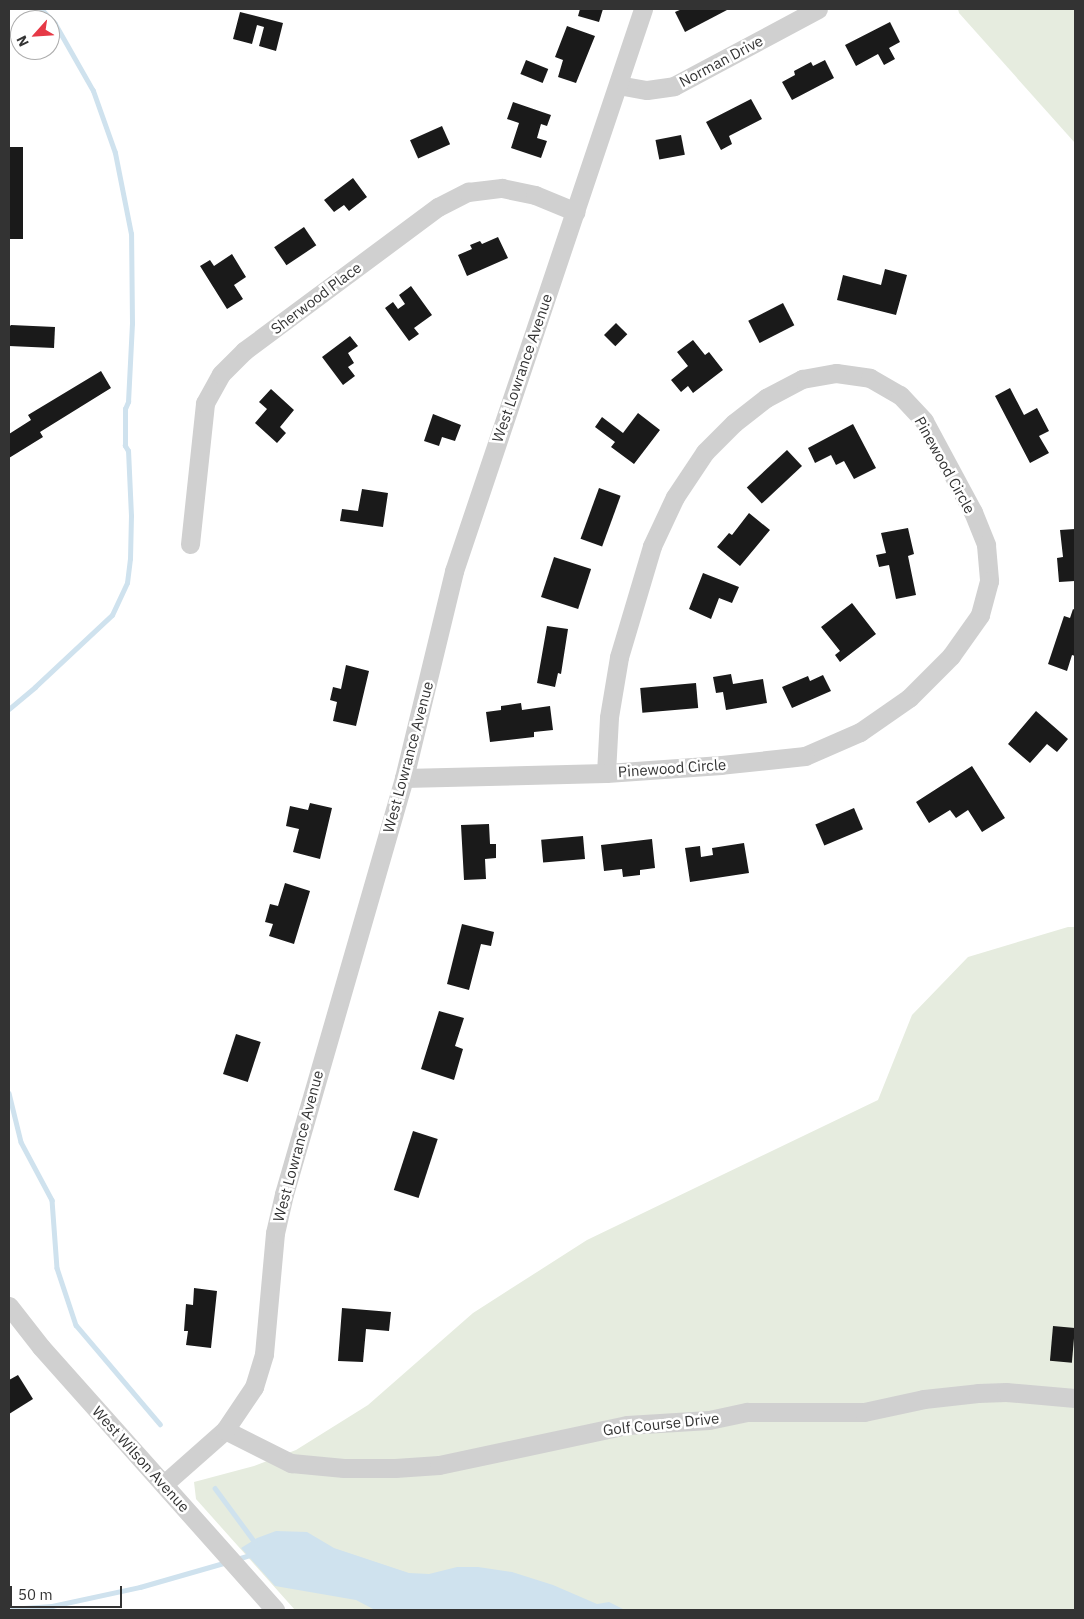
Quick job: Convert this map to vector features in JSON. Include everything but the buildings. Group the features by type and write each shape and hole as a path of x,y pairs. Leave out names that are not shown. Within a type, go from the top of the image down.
{"street":[{"name":"West Lowrance Avenue","path":"164,1484 225,1430 254,1387 264,1354 275,1233 284,1194 404,778 465,534 576,212 642,9"},
{"name":"Norman Drive","path":"618,84 647,90 674,86 818,9"},
{"name":"Sherwood Place","path":"190,544 206,403 221,374 244,351 438,207 468,192 502,188 535,195 576,212"},
{"name":"Pinewood Circle","path":"404,778 606,773 721,765 805,756 860,732 909,698 951,656 980,615 989,580 986,545 973,512 924,421 900,395 870,378 836,373 802,379 766,398 734,422 705,452 675,497 652,546 619,657 609,717 606,773"},
{"name":"West Wilson Avenue","path":"12,1317 164,1484 275,1610"},
{"name":"Golf Course Drive","path":"225,1430 291,1463 344,1468 395,1468 440,1464 627,1425 709,1420 747,1412 864,1412 924,1398 978,1393 1006,1392 1075,1398"}],"shaded area":[{"path":"958,9 1075,9 1075,143 959,13"},
{"path":"1068,927 1075,927 1075,1610 295,1610 196,1499 194,1482 254,1466 296,1450 368,1405 473,1313 587,1240 878,1100 912,1015 968,957"}],"water":[{"path":"276,1531 307,1532 334,1548 409,1573 429,1574 457,1567 478,1567 512,1572 553,1585 597,1604 609,1602 625,1610 375,1610 356,1600 275,1586 241,1548 257,1538"}],"waterway":[{"path":"9,709 112,615 127,583 130,559 131,516 128,451 125,446 125,409 128,402 132,324 131,234 115,153 93,91 55,24 41,9"},
{"path":"9,1093 21,1142 52,1200 57,1268 76,1325 160,1424"},
{"path":"215,1488 257,1545"},
{"path":"237,1559 253,1554"},
{"path":"9,1609 52,1606 140,1587 227,1562"}]}
